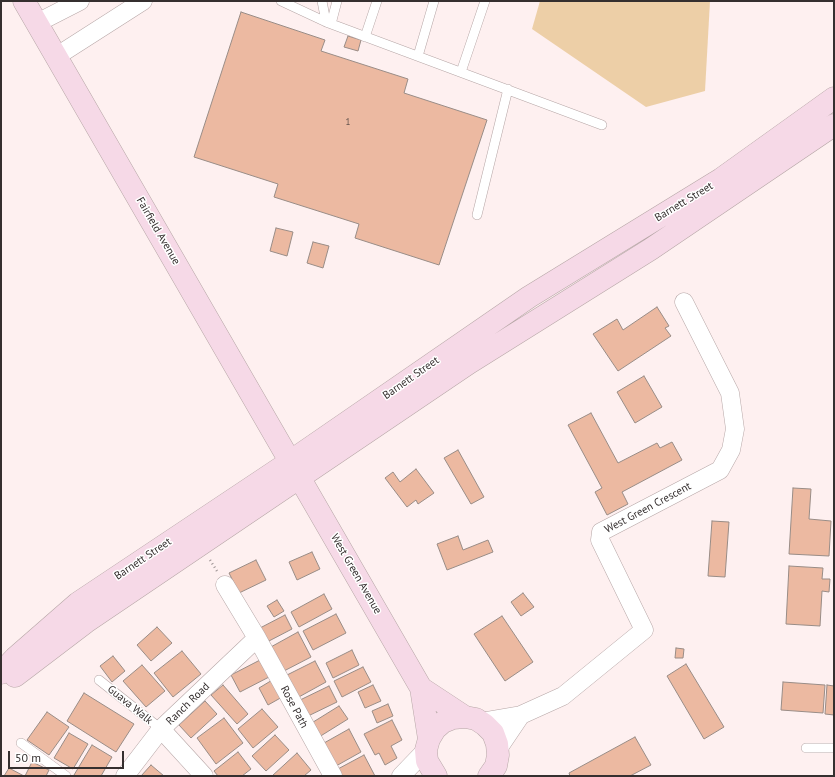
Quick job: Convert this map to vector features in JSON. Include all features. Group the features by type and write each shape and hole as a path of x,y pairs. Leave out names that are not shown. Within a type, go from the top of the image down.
{"main road":[{"name":"Fairfield Avenue","path":"24,1 295,469"},
{"name":"Barnett Street","path":"1,686 86,622 201,545 295,469 529,297 721,179 834,98"},
{"name":"Barnett Street","path":"1,673 15,658 78,603 469,363 651,249 834,125"},
{"name":"West Green Avenue","path":"295,469 421,688 428,744 427,761 436,776"},
{"name":"West Green Avenue","path":"421,688 473,719 493,733 494,767"},
{"path":"428,744 435,729 443,722 454,718 473,719"}],"street":[{"path":"37,23 80,1"},
{"path":"57,56 143,1"},
{"name":"West Green Crescent","path":"473,719 521,715 563,696 644,630 600,540 601,532 720,470 731,450 735,429 730,393 684,302"},
{"name":"Rose Path","path":"225,585 257,638 333,776"},
{"name":"Ranch Road","path":"125,776 161,730 257,638"},
{"path":"494,767 521,715"},
{"path":"161,730 204,776"},
{"path":"401,776 428,744"}],"lane":[{"path":"281,1 328,23 602,125"},
{"path":"322,1 328,23"},
{"path":"328,23 337,1"},
{"path":"365,37 377,1"},
{"path":"418,56 434,1"},
{"path":"461,72 484,1"},
{"path":"477,215 508,90"},
{"name":"Guava Walk","path":"99,680 161,730"},
{"path":"21,743 64,776"},
{"path":"806,748 834,748"}],"path":[{"path":"201,545 225,585"}],"shaded area":[{"path":"540,1 710,1 705,91 646,107 532,29"}],"building":[{"path":"241,12 325,40 321,51 408,79 404,93 487,120 439,265 355,238 359,224 274,197 278,184 194,157"},
{"path":"348,36 361,40 358,51 344,47"},
{"path":"276,228 293,232 287,256 270,251"},
{"path":"313,242 329,246 323,268 307,263"},
{"path":"657,307 669,326 665,328 671,336 618,371 593,334 617,319 623,330"},
{"path":"644,376 662,407 635,423 617,392"},
{"path":"591,413 618,463 657,443 660,448 672,442 682,460 622,492 628,504 607,515 595,492 602,488 568,425"},
{"path":"458,450 484,497 471,504 444,458"},
{"path":"416,469 434,493 418,504 416,500 407,507 385,478 393,472 400,482"},
{"path":"793,488 811,489 809,519 831,521 829,556 789,554"},
{"path":"712,521 729,522 725,577 708,576"},
{"path":"458,536 463,550 488,540 493,552 447,570 437,544"},
{"path":"312,552 320,569 297,580 289,562"},
{"path":"256,560 266,580 239,593 229,573"},
{"path":"789,566 823,568 822,579 830,579 829,592 822,591 820,626 786,624"},
{"path":"523,593 534,607 521,616 511,602"},
{"path":"324,594 332,609 299,627 291,612"},
{"path":"277,600 284,611 274,617 267,606"},
{"path":"336,614 346,633 313,650 303,631"},
{"path":"285,615 292,629 267,642 260,628"},
{"path":"502,616 533,662 505,681 474,634"},
{"path":"157,627 172,643 151,661 137,645"},
{"path":"298,632 311,657 282,672 269,648"},
{"path":"676,648 684,649 683,658 675,658"},
{"path":"352,650 359,665 333,678 326,663"},
{"path":"182,651 201,674 173,697 154,673"},
{"path":"113,656 125,671 112,682 100,666"},
{"path":"262,659 271,676 240,692 231,675"},
{"path":"315,661 326,682 297,698 285,676"},
{"path":"686,664 724,727 704,739 667,676"},
{"path":"142,665 165,691 146,707 123,681"},
{"path":"363,667 371,682 342,697 334,681"},
{"path":"274,679 284,696 268,705 259,688"},
{"path":"783,682 825,685 823,713 781,710"},
{"path":"223,685 248,714 237,724 211,695"},
{"path":"373,685 381,701 365,708 358,692"},
{"path":"827,685 834,686 834,715 825,714"},
{"path":"329,686 337,702 306,717 298,701"},
{"path":"84,693 134,724 116,752 67,721"},
{"path":"205,701 217,714 191,738 179,725"},
{"path":"388,704 393,716 377,723 372,711"},
{"path":"339,706 348,719 319,737 310,724"},
{"path":"262,709 278,727 253,748 238,729"},
{"path":"47,712 69,727 49,755 27,740"},
{"path":"224,718 243,743 216,764 197,738"},
{"path":"392,720 402,740 391,746 397,758 385,765 379,753 375,755 364,734"},
{"path":"349,729 361,752 336,766 324,743"},
{"path":"69,733 88,744 73,769 54,758"},
{"path":"275,735 289,750 266,771 252,756"},
{"path":"635,737 651,765 630,776 570,776 569,773"},
{"path":"92,745 112,757 101,776 74,775"},
{"path":"238,752 251,769 242,776 218,776 214,771"},
{"path":"297,753 311,770 304,776 272,776"},
{"path":"364,755 375,776 339,776 336,770"},
{"path":"32,762 49,770 46,776 25,776"},
{"path":"151,765 164,776 141,776"},
{"path":"9,768 24,776 4,776"}]}
